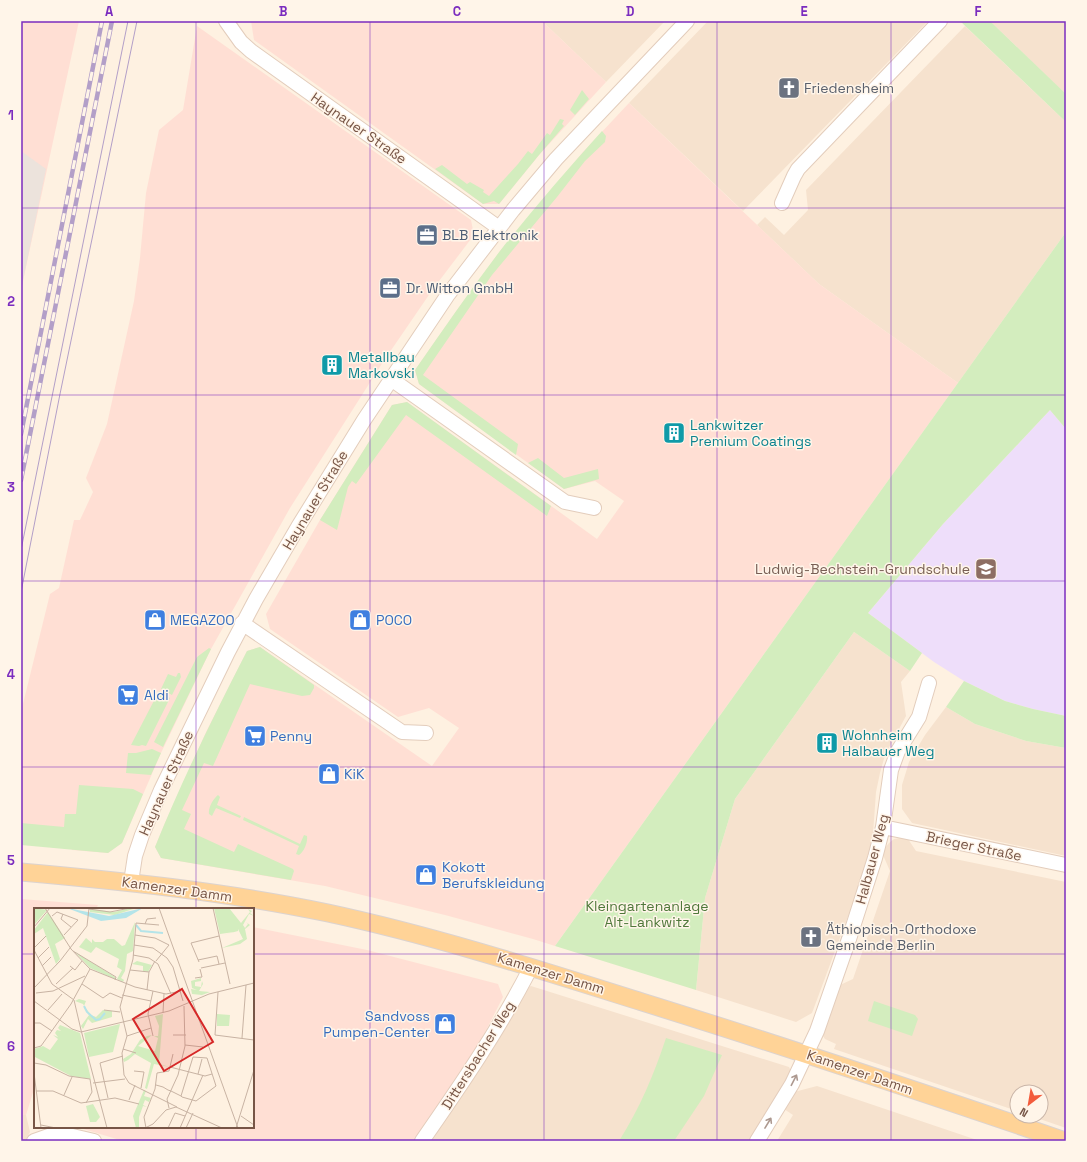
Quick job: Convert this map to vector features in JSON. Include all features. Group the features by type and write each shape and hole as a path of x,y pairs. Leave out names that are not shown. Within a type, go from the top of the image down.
{"main road":[{"name":"Kamenzer Damm","path":"21,872 132,882 241,897 332,914 423,936 531,967 806,1054 1065,1141"}],"street":[{"name":"Haynauer Straße","path":"226,21 241,42 251,51 499,228"},
{"name":"Haynauer Straße","path":"132,882 135,856 161,790 242,623 330,474 391,379 447,296 499,228 556,159 687,21"},
{"path":"782,203 798,169 940,21"},
{"path":"391,379 565,502 594,508"},
{"path":"242,623 402,732 426,733"},
{"name":"Halbauer Weg","path":"757,1141 792,1084 816,1031 875,858 882,827 891,770 898,751 919,717 929,683"},
{"name":"Brieger Straße","path":"882,827 1066,865"},
{"name":"Dittersbacher Weg","path":"422,1141 476,1062 521,987 531,967"},
{"path":"39,1128 34,1141 51,1135 64,1134 94,1141"}],"shaded area":[{"path":"21,21 79,21 21,290"},
{"path":"251,21 542,21 606,82 539,155 499,204 483,204 254,40"},
{"path":"542,21 665,21 606,82"},
{"path":"708,21 928,21 743,211 629,103"},
{"path":"990,21 1066,21 1066,94 1053,82"},
{"path":"197,26 471,220 474,235 433,289 383,362 290,508 211,649 161,753 122,843 108,853 72,850 74,837 21,832 21,712 50,594 59,588 74,520 80,520 93,492 86,478 107,424 134,301 140,258 146,193 159,130 183,110"},
{"path":"965,26 1066,122 1066,232 958,383 819,284 757,225 765,217 784,235 808,210 806,190"},
{"path":"629,103 819,284 958,383 555,946 445,915 325,886 161,858 155,847 207,730 247,651 260,647 432,766 459,728 429,708 398,717 270,629 266,614 320,520 392,405 407,402 597,539 624,501 595,481 564,489 419,384 415,370 500,251 583,152"},
{"path":"21,151 46,169 21,290"},
{"name":"Ludwig-Bechstein-Grundschule","path":"1050,410 1066,429 1066,716 1005,701 964,681 934,662 868,613 943,524"},
{"path":"854,632 910,671 901,682 906,716 885,755 876,792 872,848 854,900 812,1013 796,1022 696,990 705,898 735,799"},
{"path":"946,707 975,724 1026,741 1066,748 1066,856 912,823 902,809 902,785 909,762 925,735"},
{"path":"894,839 908,839 916,851 1066,882 1066,1128 1049,1122 1049,1084 1009,1084 1009,1108 834,1049 836,1044 825,1039 823,1036 840,985 853,979 890,871 883,855 885,848"},
{"path":"21,899 98,905 96,908 34,908 34,1089 26,1115 21,1115"},
{"path":"254,927 367,950 498,984 503,997 470,1062 415,1141 123,1141 80,1128 254,1128"},
{"path":"531,986 789,1067 791,1071 750,1141 429,1141 499,1038"},
{"path":"817,1086 980,1141 777,1141 793,1115 784,1109 794,1092"},
{"path":"21,1115 26,1115 30,1132 25,1141 21,1141"}],"green space":[{"path":"960,21 990,21 1066,94 1066,122"},
{"path":"582,90 589,99 575,115 570,110"},
{"path":"560,119 564,120 562,124 564,126 499,204 494,201 483,204 435,169 442,165 467,184 470,182 484,190 483,192 489,196 528,151 532,154 547,133 550,135"},
{"path":"602,131 606,136 605,142 585,161 492,275 423,375 518,444 516,455 419,384 415,370 467,295 500,251 550,190"},
{"name":"Kleingartenanlage Alt-Lankwitz","path":"1066,232 1066,429 1050,410 943,524 868,613 922,653 910,671 854,632 735,799 705,898 696,990 555,946"},
{"path":"407,402 551,506 547,516 406,415 356,484 352,481 348,487 337,530 320,520 392,405"},
{"path":"538,458 564,478 598,469 599,479 564,489 528,463"},
{"path":"260,647 314,685 314,688 310,695 302,696 250,684 213,766 204,763 182,810 191,814 184,829 234,852 238,844 293,869 294,871 291,880 161,858 155,847 176,797 222,699 247,651"},
{"path":"209,648 211,649 163,747 154,742 197,657"},
{"path":"178,673 180,673 181,677 172,695 161,689 168,674 176,677"},
{"path":"964,681 1005,701 1066,716 1066,748 1026,741 975,724 946,707"},
{"path":"159,691 170,698 146,746 131,745"},
{"path":"152,749 161,753 151,775 126,773 128,753 136,753"},
{"path":"79,785 133,789 143,794 122,843 108,853 21,845 21,823 64,827 65,814 76,814"},
{"path":"218,795 220,797 217,805 241,816 240,818 216,808 212,816 209,814 211,804"},
{"path":"244,817 300,844 304,835 307,836 304,849 301,854 296,854 299,846 243,820"},
{"path":"874,1001 915,1015 918,1019 912,1036 868,1021"},
{"path":"666,1038 722,1055 704,1096 674,1141 619,1141 634,1116 646,1091"}],"tram line":[{"path":"21,550 128,21"},
{"path":"21,592 137,21"}],"railway":[{"path":"21,434 102,21"},
{"path":"21,480 112,21"}],"place":[{"name":"Friedensheim","path":"789,88"},
{"name":"BLB Elektronik","path":"427,235"},
{"name":"Dr. Witton GmbH","path":"390,288"},
{"name":"Metallbau Markovski","path":"332,365"},
{"name":"Lankwitzer Premium Coatings","path":"674,433"},
{"name":"Ludwig-Bechstein-Grundschule","path":"986,569"},
{"name":"MEGAZOO","path":"155,620"},
{"name":"POCO","path":"360,620"},
{"name":"Aldi","path":"128,695"},
{"name":"Penny","path":"255,736"},
{"name":"Wohnheim Halbauer Weg","path":"827,743"},
{"name":"KiK","path":"329,774"},
{"name":"Kokott Berufskleidung","path":"426,875"},
{"name":"Äthiopisch-Orthodoxe Gemeinde Berlin","path":"811,937"},
{"name":"Sandvoss Pumpen-Center","path":"445,1024"}]}
